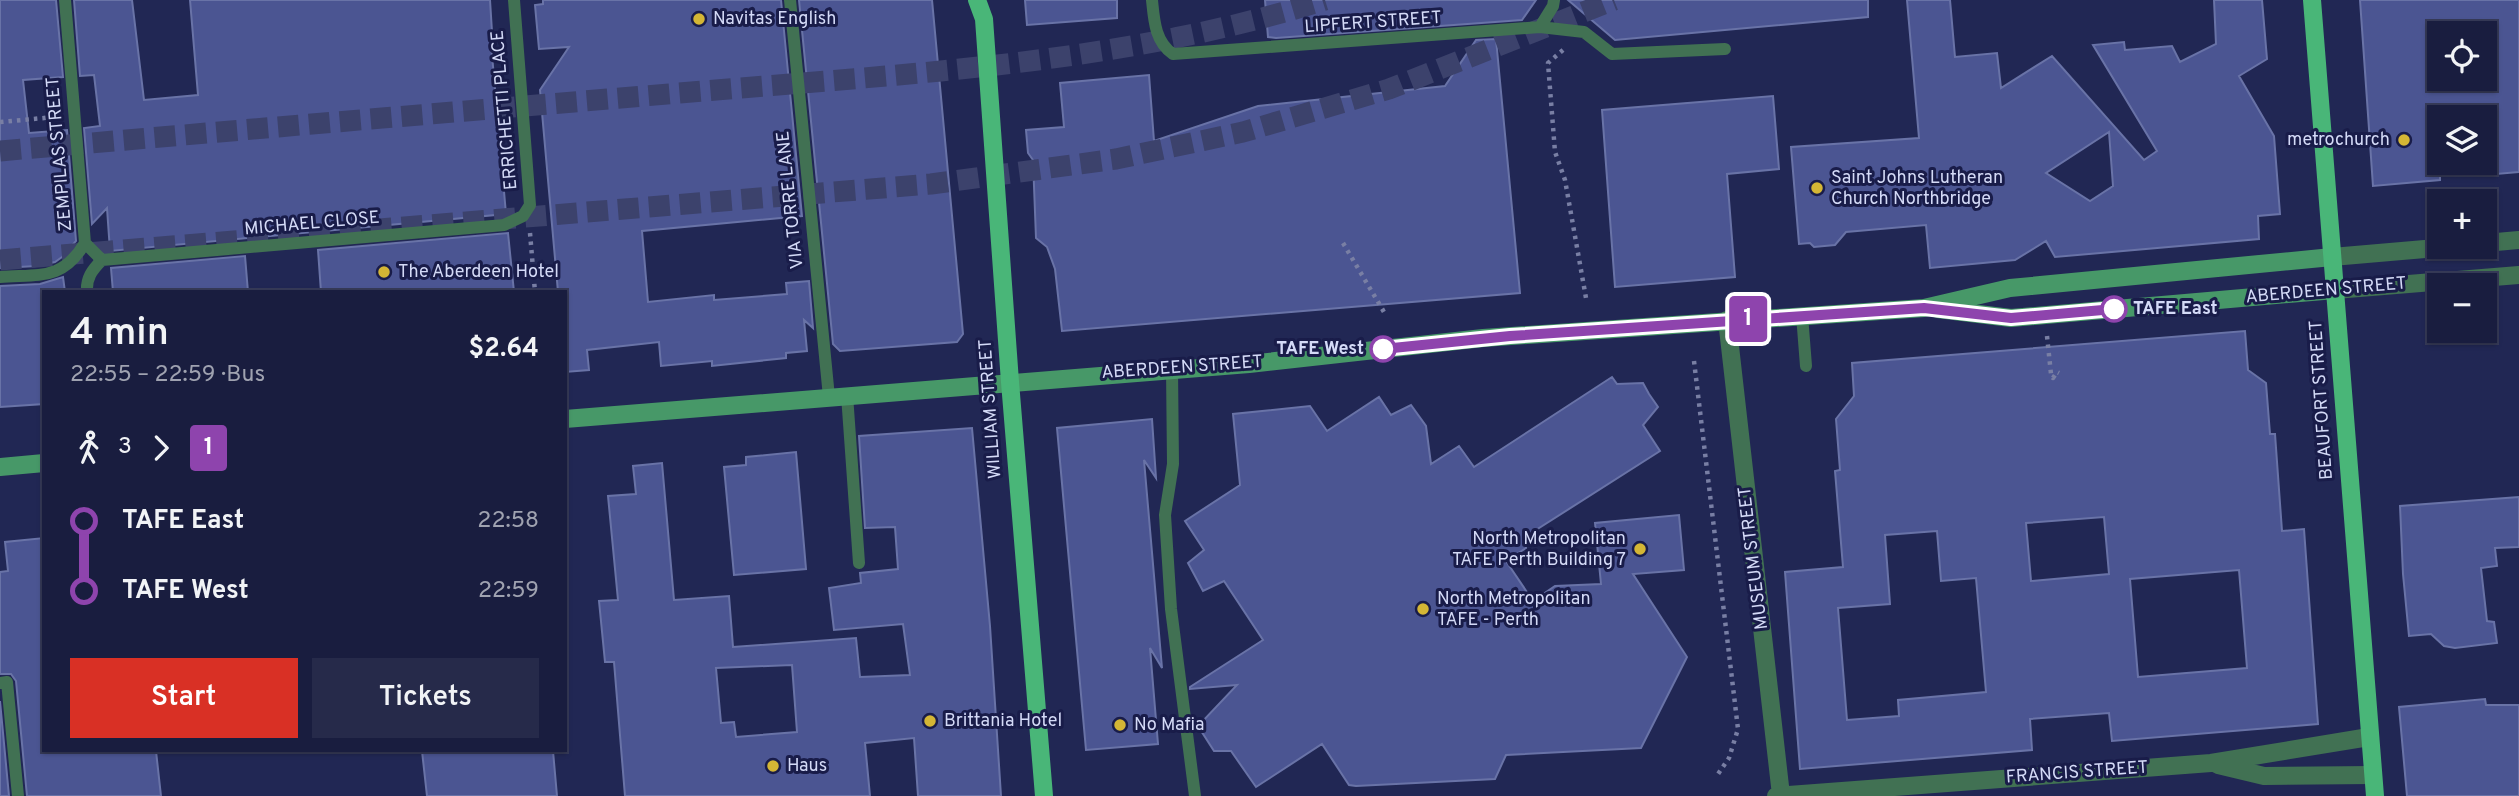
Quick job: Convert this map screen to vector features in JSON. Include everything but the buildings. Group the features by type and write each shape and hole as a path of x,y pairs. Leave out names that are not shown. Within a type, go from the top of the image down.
{"main road":[{"name":"WILLIAM STREET","path":"977,0 984,19 1044,796"},
{"name":"WILLIAM STREET","path":"984,19 989,0"},
{"name":"BEAUFORT STREET","path":"2312,0 2375,796"}],"street":[{"path":"2497,242 2519,240"},
{"name":"ABERDEEN STREET","path":"567,419 1249,364 1483,338 1924,308 2010,288 2427,249"},
{"name":"ABERDEEN STREET","path":"1924,308 2011,318 2519,275"},
{"name":"MUSEUM STREET","path":"1727,320 1781,795"},
{"path":"0,467 42,463"},
{"name":"FRANCIS STREET","path":"1776,796 2211,763 2369,737"},
{"name":"FRANCIS STREET","path":"2211,763 2264,776 2373,775"}],"lane":[{"name":"ZEMPILAS STREET","path":"65,0 85,243 102,260"},
{"name":"ERRICHETTI PLACE","path":"514,0 530,205 523,216"},
{"name":"VIA TORRE LANE","path":"790,0 859,563"},
{"name":"LIPFERT STREET","path":"1152,0 1154,28 1165,49 1173,54 1540,27 1584,32"},
{"path":"1540,27 1554,0"},
{"path":"1584,32 1612,54 1726,49"},
{"name":"MICHAEL CLOSE","path":"102,260 504,225 523,216"},
{"path":"0,277 58,272 75,260 85,243"},
{"path":"88,290 91,271 102,260"},
{"path":"1802,315 1806,366"},
{"path":"1172,369 1173,464 1165,514 1171,609 1195,796"},
{"path":"0,683 7,682 18,796"}],"path":[{"path":"1584,32 1548,63 1555,152 1565,180 1586,298"},
{"path":"0,122 74,116"},
{"path":"523,216 530,233 535,290"},
{"path":"1343,243 1384,312"},
{"path":"2047,333 2048,358 2053,377 2059,373"},
{"path":"1694,360 1738,729 1729,758 1718,774"}],"tunnel":[{"path":"0,151 1023,62 1175,38 1251,21 1325,0"},
{"path":"0,260 931,184 1116,159 1243,132 1389,89 1614,0"}],"bus line":[{"name":"1","path":"1383,349 1483,338 1924,308 2011,318 2114,309"}],"place":[{"name":"Navitas English","path":"699,19"},
{"name":"metrochurch","path":"2404,140"},
{"name":"Saint Johns Lutheran Church Northbridge","path":"1817,188"},
{"name":"The Aberdeen Hotel","path":"384,272"},
{"name":"TAFE East","path":"2114,309"},
{"name":"TAFE West","path":"1383,349"},
{"name":"North Metropolitan TAFE Perth Building 7","path":"1640,549"},
{"name":"North Metropolitan TAFE - Perth","path":"1423,609"},
{"name":"Brittania Hotel","path":"930,721"},
{"name":"No Mafia","path":"1120,725"},
{"name":"Haus","path":"773,766"}]}
